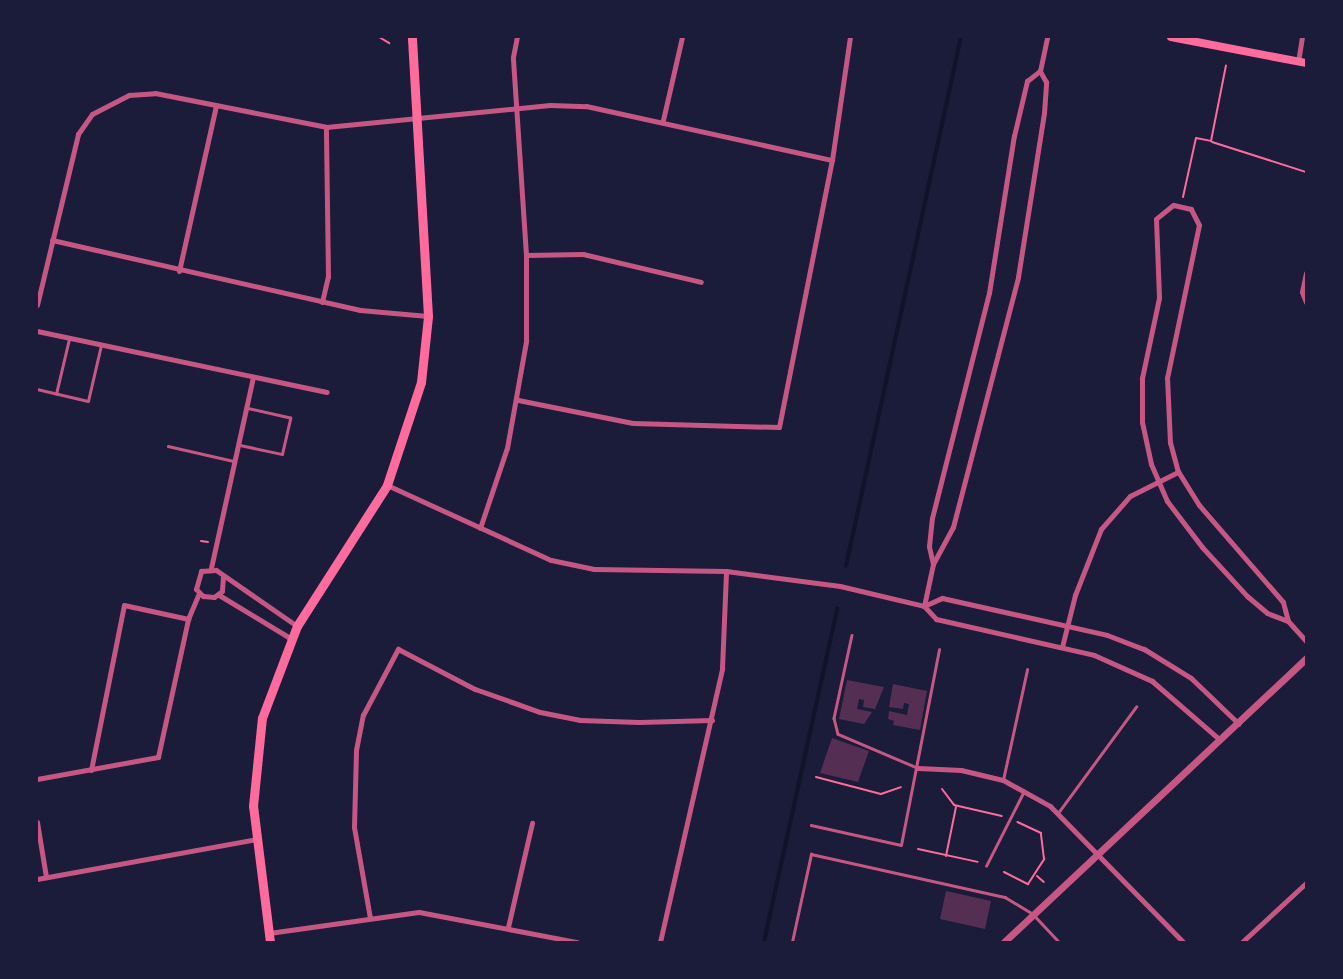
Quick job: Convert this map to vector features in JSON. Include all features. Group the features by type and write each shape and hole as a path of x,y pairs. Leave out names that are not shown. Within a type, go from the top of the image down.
{"main road":[{"path":"269,938 257,839 255,752 270,690 297,625 387,485 421,383 428,316 414,118 412,37"},
{"path":"1171,37 1302,63"}],"street":[{"path":"480,528 518,400 526,341 526,255 515,110 517,37"},
{"path":"663,120 681,37"},
{"path":"518,400 633,423 779,427 832,160 850,37"},
{"path":"924,606 933,564 953,527 1018,277 1044,113 1046,82 1040,71 1047,37"},
{"path":"1302,37 1302,63"},
{"path":"933,564 929,546 932,518 989,293 1014,136 1027,81 1040,71"},
{"path":"37,305 69,160 78,135 92,114 129,95 155,93 326,127 586,106 663,120 832,160"},
{"path":"179,271 216,105"},
{"path":"322,302 328,277 326,127"},
{"path":"1288,621 1283,602 1199,505 1178,472 1170,443 1165,396 1199,225 1191,209 1179,205 1165,209 1156,219 1159,298 1142,378 1142,422 1157,481 1178,520 1217,564 1267,613 1288,621 1306,641"},
{"path":"52,240 322,302 428,316"},
{"path":"526,255 583,254 701,282"},
{"path":"1306,273 1302,292 1306,302"},
{"path":"37,331 327,392"},
{"path":"37,779 158,757 188,619 199,593 195,579 211,568 253,377"},
{"path":"1062,647 1101,529 1130,496 1178,472"},
{"path":"387,485 551,560 594,569 726,571 840,586 924,606 936,619 1062,647 1126,667 1152,681 1220,740"},
{"path":"211,568 297,625"},
{"path":"660,942 722,667 726,571"},
{"path":"219,595 223,576"},
{"path":"199,593 208,598 219,595 290,638"},
{"path":"924,606 943,598 1107,635 1165,661 1191,678 1238,724"},
{"path":"91,770 124,605 188,619"},
{"path":"370,918 354,827 356,750 363,715 398,649 475,689 540,712 616,721 712,720"},
{"path":"1004,942 1096,852 1238,724 1306,658"},
{"path":"918,768 961,771 1003,780 1058,813 1183,942"},
{"path":"37,822 46,877"},
{"path":"508,927 533,823"},
{"path":"37,879 257,839"},
{"path":"1242,942 1306,883"},
{"path":"269,938 370,918 419,912 577,942"}],"lane":[{"path":"56,394 70,338"},
{"path":"37,389 88,401 101,345"},
{"path":"238,445 282,454 290,418 246,408"},
{"path":"168,446 234,461"},
{"path":"852,635 834,718 838,734 918,768"},
{"path":"811,825 901,845 939,650"},
{"path":"1003,780 1027,670"},
{"path":"1058,813 1136,707"},
{"path":"986,866 1024,791"},
{"path":"792,942 811,854 997,894 1033,914 1059,942"}],"path":[{"path":"379,37 390,43"},
{"path":"1211,142 1226,65"},
{"path":"1183,197 1196,138 1306,172"},
{"path":"816,777 881,794 901,787"},
{"path":"942,789 957,806 1002,816"},
{"path":"946,856 957,806"},
{"path":"1004,872 1024,885 1036,876 1046,844 1041,834 1016,822"},
{"path":"918,849 978,862"},
{"path":"1036,876 1044,882"}],"building":[{"path":"847,680 884,687 875,709 863,707 864,700 859,699 857,709 872,712 864,724 839,719"},
{"path":"893,684 927,691 920,730 893,725 894,721 888,719 889,711 907,715 909,704 904,703 903,709 889,707"},
{"path":"832,738 869,751 858,782 820,773"},
{"path":"946,891 991,901 985,929 940,919"}],"waterway":[{"path":"846,566 961,37"},
{"path":"764,942 837,609"}]}
